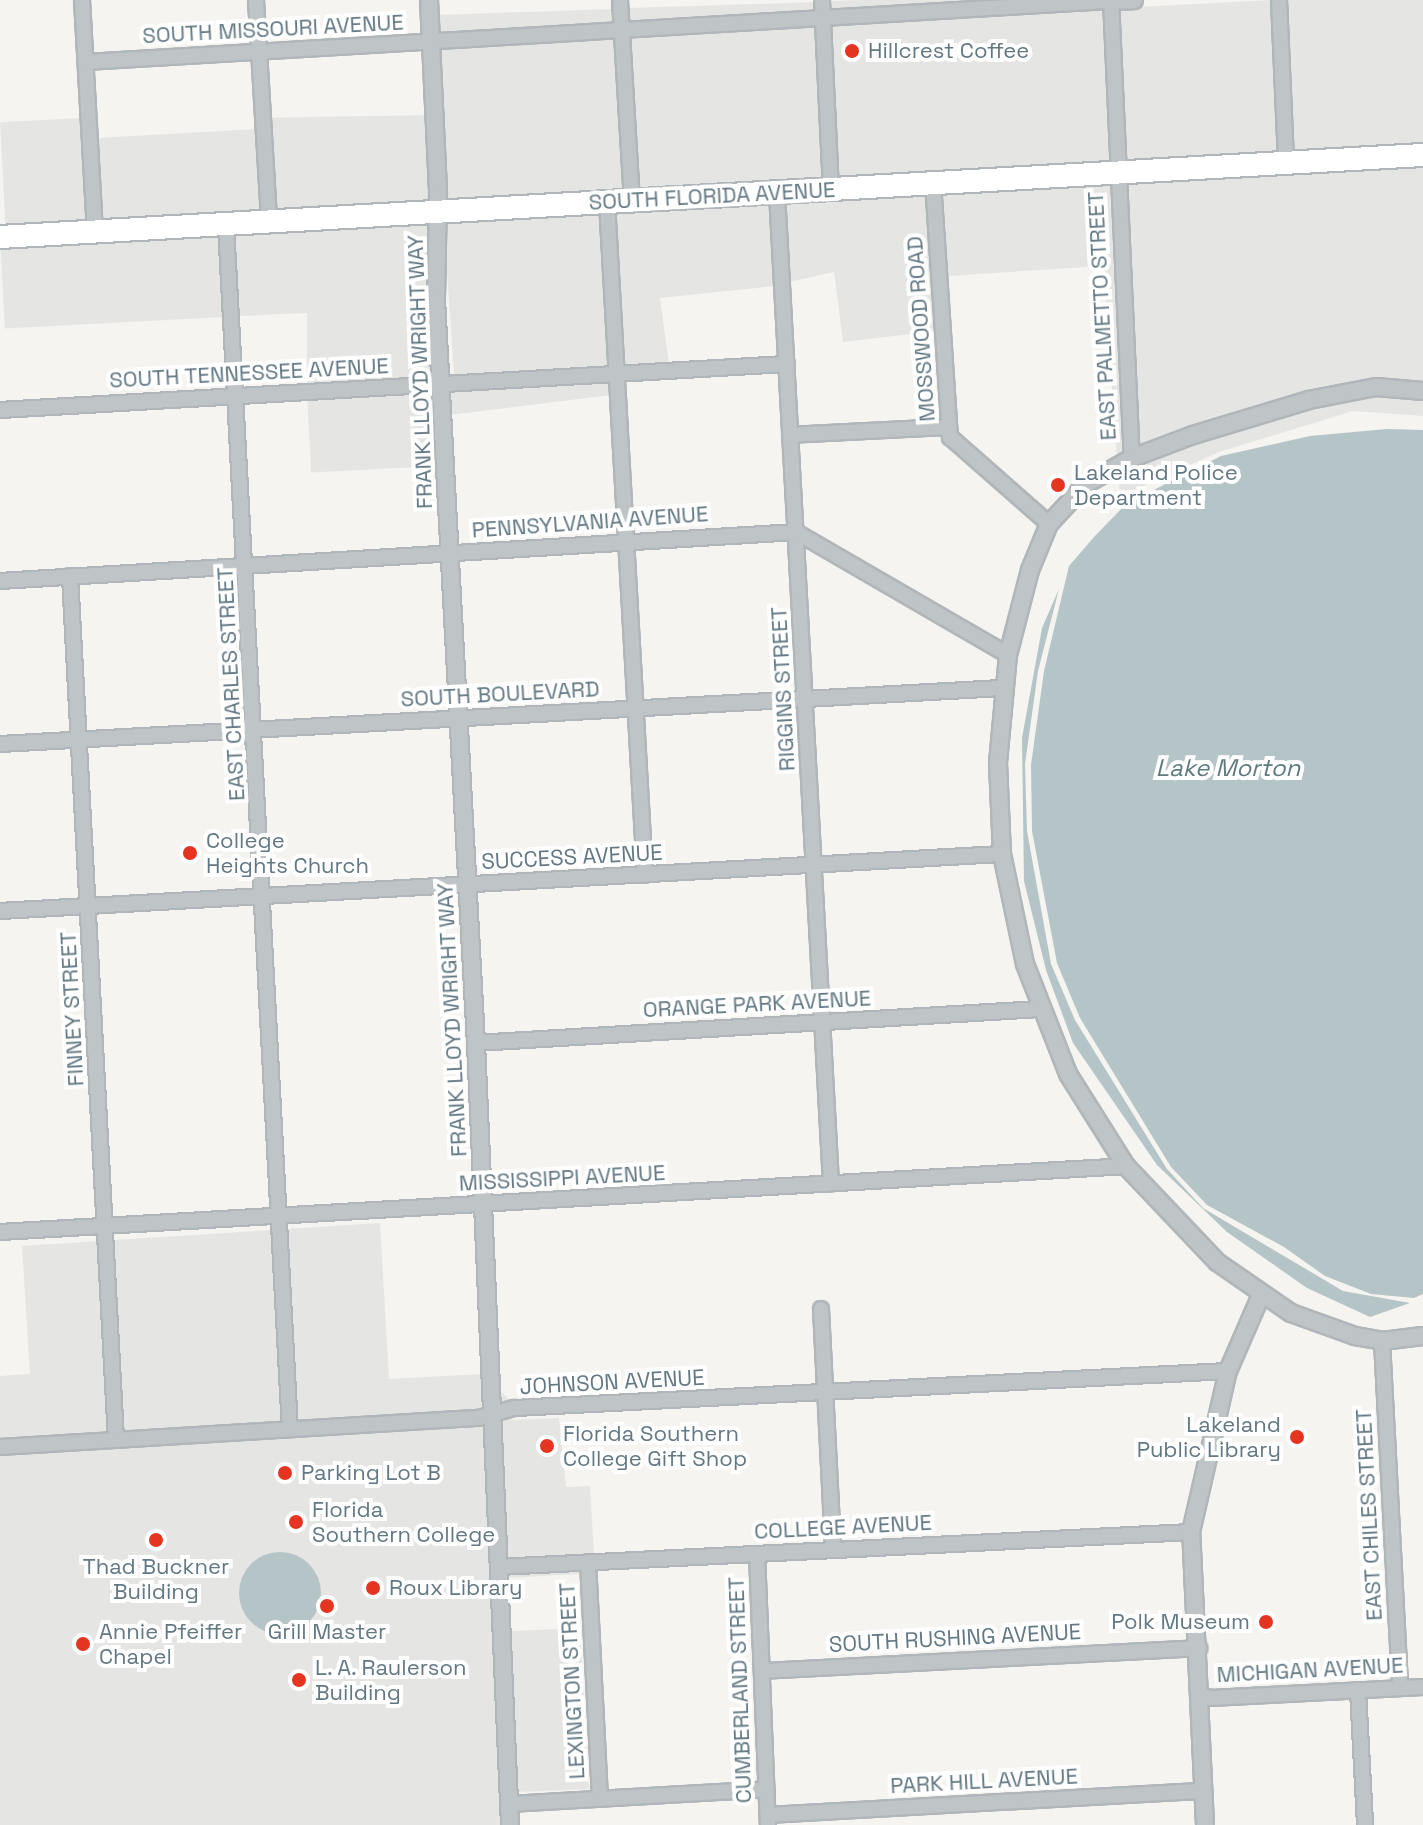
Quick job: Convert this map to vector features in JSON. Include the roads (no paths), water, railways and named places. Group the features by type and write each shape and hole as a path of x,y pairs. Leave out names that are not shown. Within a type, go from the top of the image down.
{"main road":[{"name":"SOUTH FLORIDA AVENUE","path":"0,237 1423,155"}],"street":[{"path":"82,0 95,232"},
{"path":"256,0 269,222"},
{"name":"FRANK LLOYD WRIGHT WAY","path":"429,0 441,384 494,1412 510,1825"},
{"path":"620,0 632,201"},
{"path":"822,0 831,190"},
{"name":"SOUTH MISSOURI AVENUE","path":"86,62 1134,0"},
{"path":"1279,0 1286,162"},
{"name":"EAST PALMETTO STREET","path":"1111,1 1132,458"},
{"name":"MOSSWOOD ROAD","path":"933,182 950,437 1049,524"},
{"name":"RIGGINS STREET","path":"777,193 831,1184"},
{"path":"607,202 645,875"},
{"name":"EAST CHARLES STREET","path":"226,225 290,1429"},
{"name":"SOUTH TENNESSEE AVENUE","path":"0,410 787,364"},
{"path":"1423,391 1376,387 1336,393 1132,458 1086,484 1049,524 1030,570 1008,655 998,763 1002,854 1015,928 1040,1009 1068,1074 1126,1166 1184,1232 1261,1295 1319,1326 1382,1341 1423,1336"},
{"path":"790,435 949,427"},
{"path":"796,532 1008,655"},
{"name":"PENNSYLVANIA AVENUE","path":"0,581 245,563 796,532"},
{"name":"FINNEY STREET","path":"70,576 116,1439"},
{"name":"SOUTH BOULEVARD","path":"0,744 1003,688"},
{"name":"SUCCESS AVENUE","path":"0,911 1002,854"},
{"name":"ORANGE PARK AVENUE","path":"476,1043 1040,1009"},
{"name":"MISSISSIPPI AVENUE","path":"0,1232 1126,1166"},
{"path":"1205,1825 1199,1648 1191,1532 1228,1371 1261,1295"},
{"path":"821,1309 833,1550"},
{"name":"EAST CHILES STREET","path":"1382,1341 1400,1687"},
{"name":"JOHNSON AVENUE","path":"0,1447 479,1418 494,1412 1228,1371"},
{"name":"COLLEGE AVENUE","path":"498,1567 1191,1532"},
{"name":"CUMBERLAND STREET","path":"757,1554 768,1820"},
{"name":"LEXINGTON STREET","path":"588,1562 600,1799"},
{"name":"SOUTH RUSHING AVENUE","path":"762,1671 1199,1648"},
{"name":"MICHIGAN AVENUE","path":"1199,1695 1211,1698 1423,1687"},
{"path":"1358,1690 1365,1825"},
{"path":"509,1804 767,1789"},
{"name":"PARK HILL AVENUE","path":"768,1820 1203,1791"}],"water":[{"name":"Lake Morton","path":"1387,429 1423,430 1423,1294 1414,1298 1371,1294 1325,1276 1284,1247 1207,1205 1171,1167 1080,1018 1057,963 1032,831 1031,765 1044,671 1069,566 1094,537 1126,504 1221,456 1310,436"},
{"path":"1059,589 1038,671 1025,764 1027,831 1051,964 1075,1020 1167,1169 1203,1208 1343,1291 1410,1303 1370,1317 1307,1288 1227,1232 1157,1165 1073,1043 1046,970 1024,881 1022,738 1042,628"},
{"path":"280,1552 296,1555 309,1564 318,1577 321,1593 318,1609 309,1622 296,1631 280,1634 264,1631 251,1622 242,1609 239,1593 242,1577 251,1564 264,1555"}],"place":[{"name":"Hillcrest Coffee","path":"852,51"},
{"name":"Lakeland Police Department","path":"1058,485"},
{"name":"College Heights Church","path":"190,853"},
{"name":"Lakeland Public Library","path":"1297,1437"},
{"name":"Florida Southern College Gift Shop","path":"547,1446"},
{"name":"Parking Lot B","path":"285,1473"},
{"name":"Florida Southern College","path":"296,1522"},
{"name":"Thad Buckner Building","path":"156,1540"},
{"name":"Roux Library","path":"373,1588"},
{"name":"Grill Master","path":"327,1606"},
{"name":"Polk Museum","path":"1266,1622"},
{"name":"Annie Pfeiffer Chapel","path":"83,1644"},
{"name":"L. A. Raulerson Building","path":"299,1680"}]}
